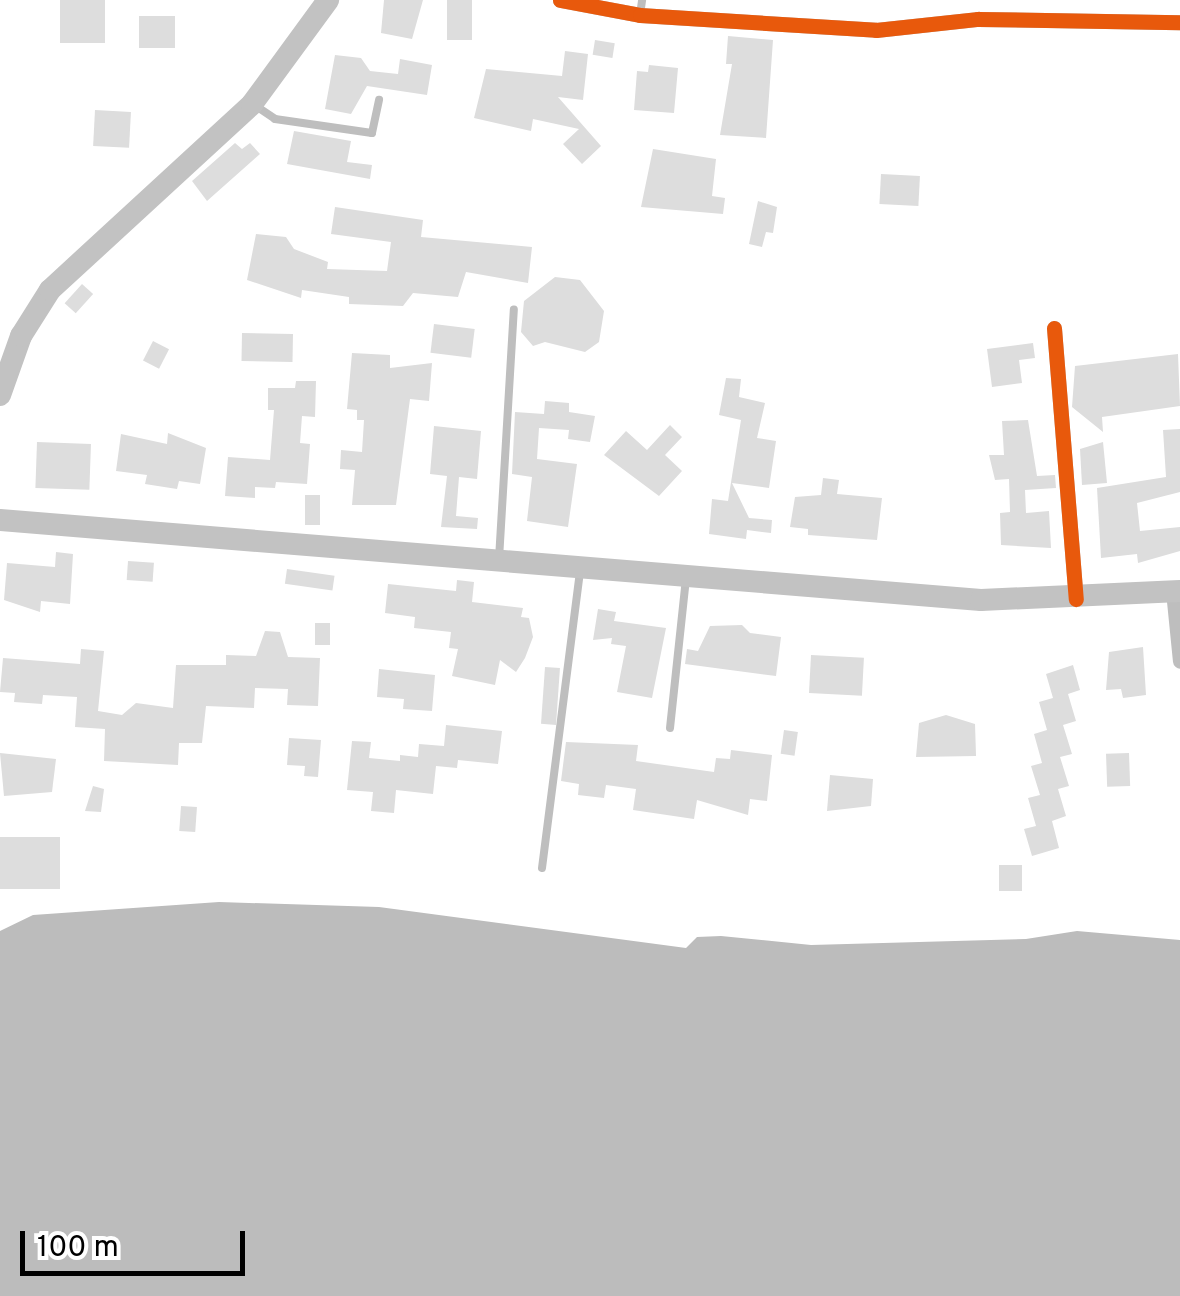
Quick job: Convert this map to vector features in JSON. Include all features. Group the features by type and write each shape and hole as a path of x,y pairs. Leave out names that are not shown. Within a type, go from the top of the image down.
{"main road":[{"path":"0,395 20,336 50,290 252,104 328,0"},
{"path":"0,520 580,571 981,600 1176,591"}],"street":[{"path":"560,0 902,30 978,19 1180,22"},
{"path":"1054,328 1076,598"},
{"path":"1176,591 1180,661"}],"lane":[{"path":"252,104 275,119 372,133 379,100"},
{"path":"499,563 514,308"},
{"path":"542,868 580,571"},
{"path":"670,728 686,578"}],"shaded area":[{"path":"219,902 379,907 686,948 697,937 721,936 811,945 1026,939 1077,931 1180,940 1180,1296 0,1296 0,931 33,915"}],"building":[{"path":"60,0 105,0 105,43 60,43"},
{"path":"384,0 423,0 412,39 381,33"},
{"path":"447,0 472,0 472,40 447,40"},
{"path":"139,16 175,16 175,48 139,48"},
{"path":"728,36 773,40 766,138 720,135 732,64 726,64"},
{"path":"595,40 615,43 612,58 593,55"},
{"path":"565,51 588,54 583,100 558,97 601,146 582,164 563,144 579,129 533,119 531,131 474,118 486,69 562,76"},
{"path":"335,55 361,58 370,71 398,74 400,59 432,65 427,95 367,86 351,114 325,109"},
{"path":"649,65 678,68 674,113 634,110 637,71 648,72"},
{"path":"95,110 131,112 129,148 93,146"},
{"path":"294,131 351,141 347,162 372,165 370,179 287,164"},
{"path":"235,143 242,149 250,143 260,154 207,201 192,181"},
{"path":"653,149 716,159 712,196 725,198 723,214 641,207"},
{"path":"881,174 920,176 918,206 879,204"},
{"path":"758,201 777,207 773,233 766,232 762,247 749,244"},
{"path":"335,207 423,220 421,237 532,247 528,283 466,272 458,297 413,293 403,306 349,304 349,297 302,290 301,298 247,280 256,234 286,237 294,249 328,262 327,269 387,271 391,242 331,234"},
{"path":"555,277 580,280 604,311 599,342 585,352 545,342 533,346 521,332 524,301"},
{"path":"82,284 93,294 76,313 65,303"},
{"path":"434,324 475,329 471,358 430,353"},
{"path":"242,333 293,334 293,362 242,361"},
{"path":"153,341 169,349 159,369 143,361"},
{"path":"1033,343 1035,358 1019,360 1022,383 992,387 987,349"},
{"path":"352,353 390,355 390,368 432,363 429,401 410,399 396,505 352,505 355,470 340,469 341,450 362,452 364,420 357,420 357,410 347,409"},
{"path":"1178,354 1180,406 1102,417 1103,432 1072,407 1075,366"},
{"path":"726,378 741,379 739,397 765,403 757,438 776,441 769,488 732,483 749,518 772,520 771,533 747,530 746,539 709,534 712,499 728,501 741,420 719,415"},
{"path":"296,381 316,381 315,417 302,416 300,443 310,444 307,484 276,482 275,488 255,487 255,498 225,496 228,457 270,460 274,410 268,410 268,388 295,388"},
{"path":"545,401 569,403 569,412 595,416 590,442 568,439 569,430 539,428 537,459 577,464 568,527 527,521 532,477 512,474 515,412 544,414"},
{"path":"1028,420 1037,476 1055,475 1056,488 1025,490 1026,513 1049,511 1051,548 1001,545 1000,513 1010,512 1009,479 995,480 989,455 1004,455 1002,421"},
{"path":"670,425 682,437 665,455 682,471 659,496 604,455 626,431 647,450"},
{"path":"434,426 481,431 477,479 459,477 456,516 478,518 477,529 441,527 447,476 430,474"},
{"path":"1180,429 1180,492 1137,503 1140,531 1180,527 1180,551 1138,563 1137,554 1101,558 1097,488 1166,477 1163,430"},
{"path":"168,433 206,448 200,484 179,481 177,489 145,484 147,475 116,471 121,434 167,444"},
{"path":"37,442 91,444 89,490 35,488"},
{"path":"1103,442 1107,483 1082,485 1080,449"},
{"path":"823,478 839,480 837,494 882,498 877,540 808,535 808,529 790,527 795,497 821,495"},
{"path":"305,495 320,495 320,525 305,525"},
{"path":"56,552 73,554 70,604 41,601 40,612 4,600 7,563 55,567"},
{"path":"128,561 154,563 153,582 127,580"},
{"path":"287,569 335,576 332,591 285,584"},
{"path":"457,580 474,582 472,602 523,608 521,617 529,618 533,637 525,658 516,672 500,660 495,685 452,676 458,649 449,648 451,632 414,628 415,617 385,613 388,584 456,591"},
{"path":"598,609 616,612 614,621 666,628 652,698 617,692 626,646 611,644 612,638 593,640"},
{"path":"315,623 330,623 330,645 315,645"},
{"path":"742,625 750,633 781,637 776,676 685,664 687,649 698,651 710,626"},
{"path":"265,631 280,632 288,657 320,658 318,706 287,705 288,689 255,688 254,708 206,706 202,743 179,743 178,765 104,761 105,729 75,727 77,697 43,695 42,704 14,702 15,693 0,692 3,658 80,664 81,649 104,651 98,711 122,715 136,703 173,708 176,665 226,665 226,655 256,656"},
{"path":"1143,647 1146,695 1123,698 1121,689 1106,690 1109,652"},
{"path":"811,655 864,658 862,696 809,693"},
{"path":"1073,665 1080,690 1068,694 1076,721 1063,725 1072,754 1060,757 1069,786 1058,789 1066,816 1052,821 1059,848 1032,856 1024,829 1036,826 1028,798 1040,795 1031,766 1042,763 1034,734 1047,730 1039,702 1053,698 1046,674"},
{"path":"545,667 560,668 556,725 541,724"},
{"path":"379,669 435,675 432,711 403,709 404,699 377,697"},
{"path":"946,715 975,724 976,756 916,757 919,723"},
{"path":"446,725 502,731 498,764 458,760 457,768 436,766 433,794 396,790 394,813 371,811 373,792 347,790 352,741 371,742 369,758 400,761 400,755 418,757 419,744 444,746"},
{"path":"784,730 798,732 795,756 781,754"},
{"path":"289,738 321,740 318,777 304,776 305,766 287,765"},
{"path":"566,742 638,745 636,761 714,772 716,758 730,759 731,750 772,755 767,801 750,799 748,815 697,800 694,819 633,810 636,789 606,785 604,798 578,795 579,784 561,781"},
{"path":"0,753 56,759 52,792 4,796"},
{"path":"1129,753 1130,786 1107,787 1106,754"},
{"path":"830,775 873,779 871,806 827,811"},
{"path":"93,786 104,789 101,812 85,811"},
{"path":"181,806 197,807 195,832 179,831"},
{"path":"0,837 60,837 60,889 0,889"},
{"path":"999,865 1022,865 1022,891 999,891"}],"cycle path":[{"path":"560,0 640,15 876,30 978,19 1180,22"},
{"path":"1054,328 1076,599"}]}
